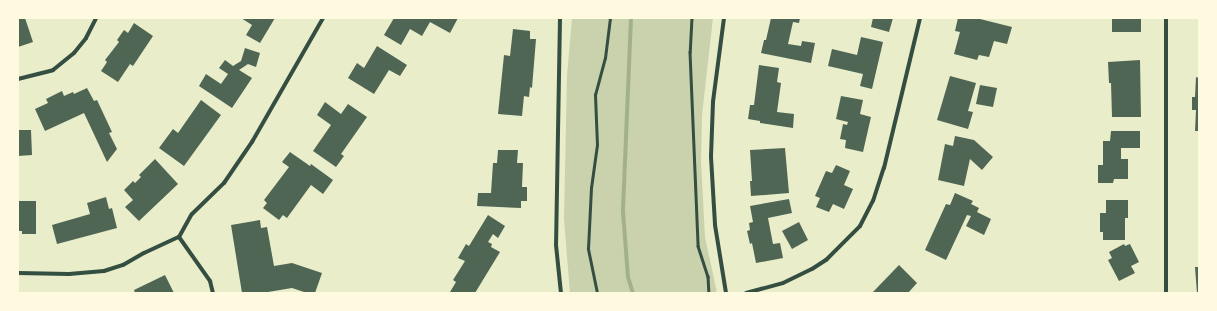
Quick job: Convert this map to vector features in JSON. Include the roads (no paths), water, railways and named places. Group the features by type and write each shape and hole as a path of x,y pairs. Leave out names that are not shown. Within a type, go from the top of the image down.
{"street":[{"path":"18,79 53,70 74,53 86,38 96,18"},
{"path":"18,273 69,274 104,272 123,265 144,253 179,237 192,214 224,183 252,142 323,18"},
{"path":"560,18 556,245 562,293"},
{"path":"724,18 713,102 711,157 715,225 726,293"},
{"path":"746,293 783,283 812,270 826,260 860,226 873,202 884,168 920,18"},
{"path":"1166,18 1166,293"},
{"path":"179,237 210,282 213,293"}],"waterway":[{"path":"631,18 623,212 628,277 633,293"}]}
